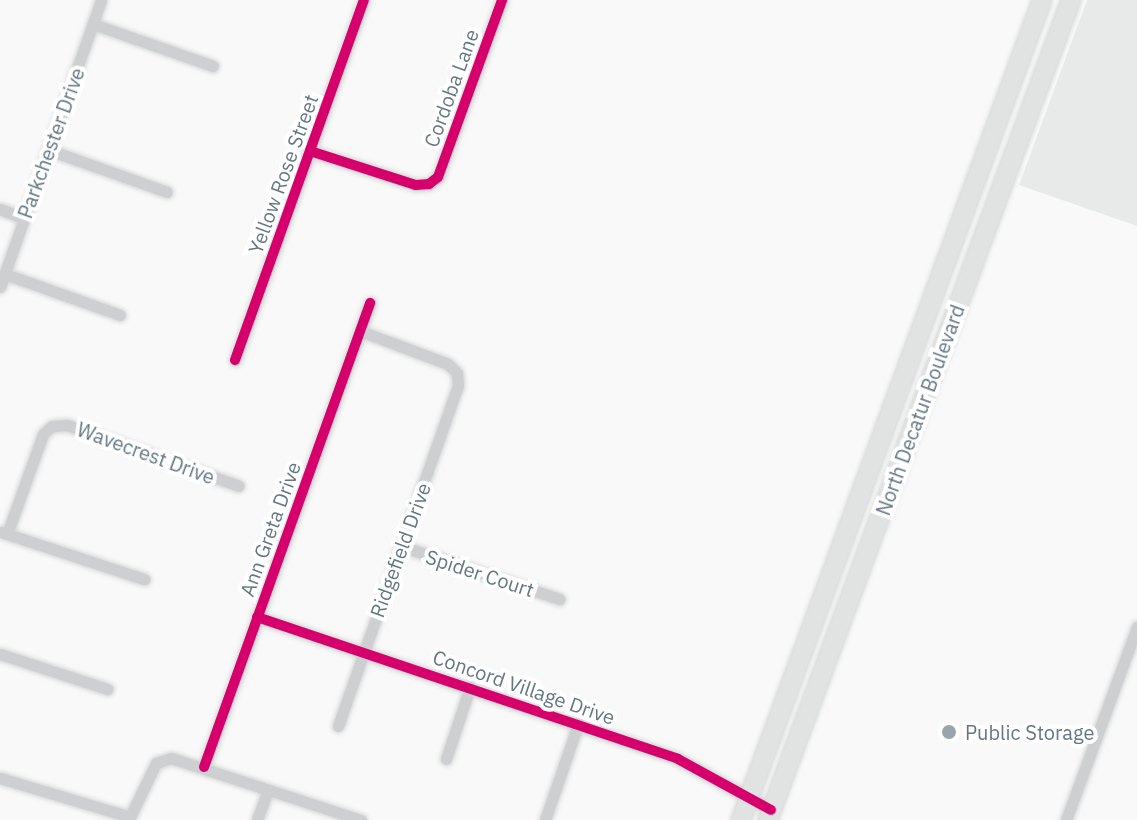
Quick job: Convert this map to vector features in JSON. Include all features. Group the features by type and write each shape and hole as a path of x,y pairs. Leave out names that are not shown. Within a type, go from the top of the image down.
{"main road":[{"name":"North Decatur Boulevard","path":"741,820 1042,0"},
{"name":"North Decatur Boulevard","path":"769,815 1071,0"},
{"path":"997,118 1025,129"},
{"path":"903,375 929,383"},
{"path":"823,590 850,600"}],"street":[{"name":"Parkchester Drive","path":"0,287 101,0"},
{"name":"Yellow Rose Street","path":"235,360 364,0"},
{"name":"Cordoba Lane","path":"310,151 416,185 429,184 438,177 502,0"},
{"path":"93,24 213,66"},
{"path":"49,150 167,192"},
{"path":"0,209 24,218"},
{"path":"5,274 120,315"},
{"name":"Ann Greta Drive","path":"204,767 370,303"},
{"name":"Ridgefield Drive","path":"338,726 458,385 457,373 448,364 360,331"},
{"name":"Wavecrest Drive","path":"4,533 43,434 52,426 67,425 239,486"},
{"path":"4,533 144,579"},
{"name":"Spider Court","path":"401,546 559,599"},
{"name":"Concord Village Drive","path":"257,617 678,759 749,797 769,815"},
{"path":"1066,820 1137,627"},
{"path":"0,654 107,689"},
{"path":"446,759 470,687"},
{"path":"545,820 578,724"},
{"path":"0,778 111,818 130,817 163,759 204,767 361,820"},
{"path":"257,820 268,790"}],"shaded area":[{"path":"1087,0 1137,0 1137,226 1019,185"}],"cycle path":[{"path":"235,360 364,0"},
{"path":"310,151 416,185 429,184 438,177 502,0"},
{"path":"204,767 370,303"},
{"path":"257,617 678,759 771,810"}],"place":[{"name":"Public Storage","path":"949,732"}]}
